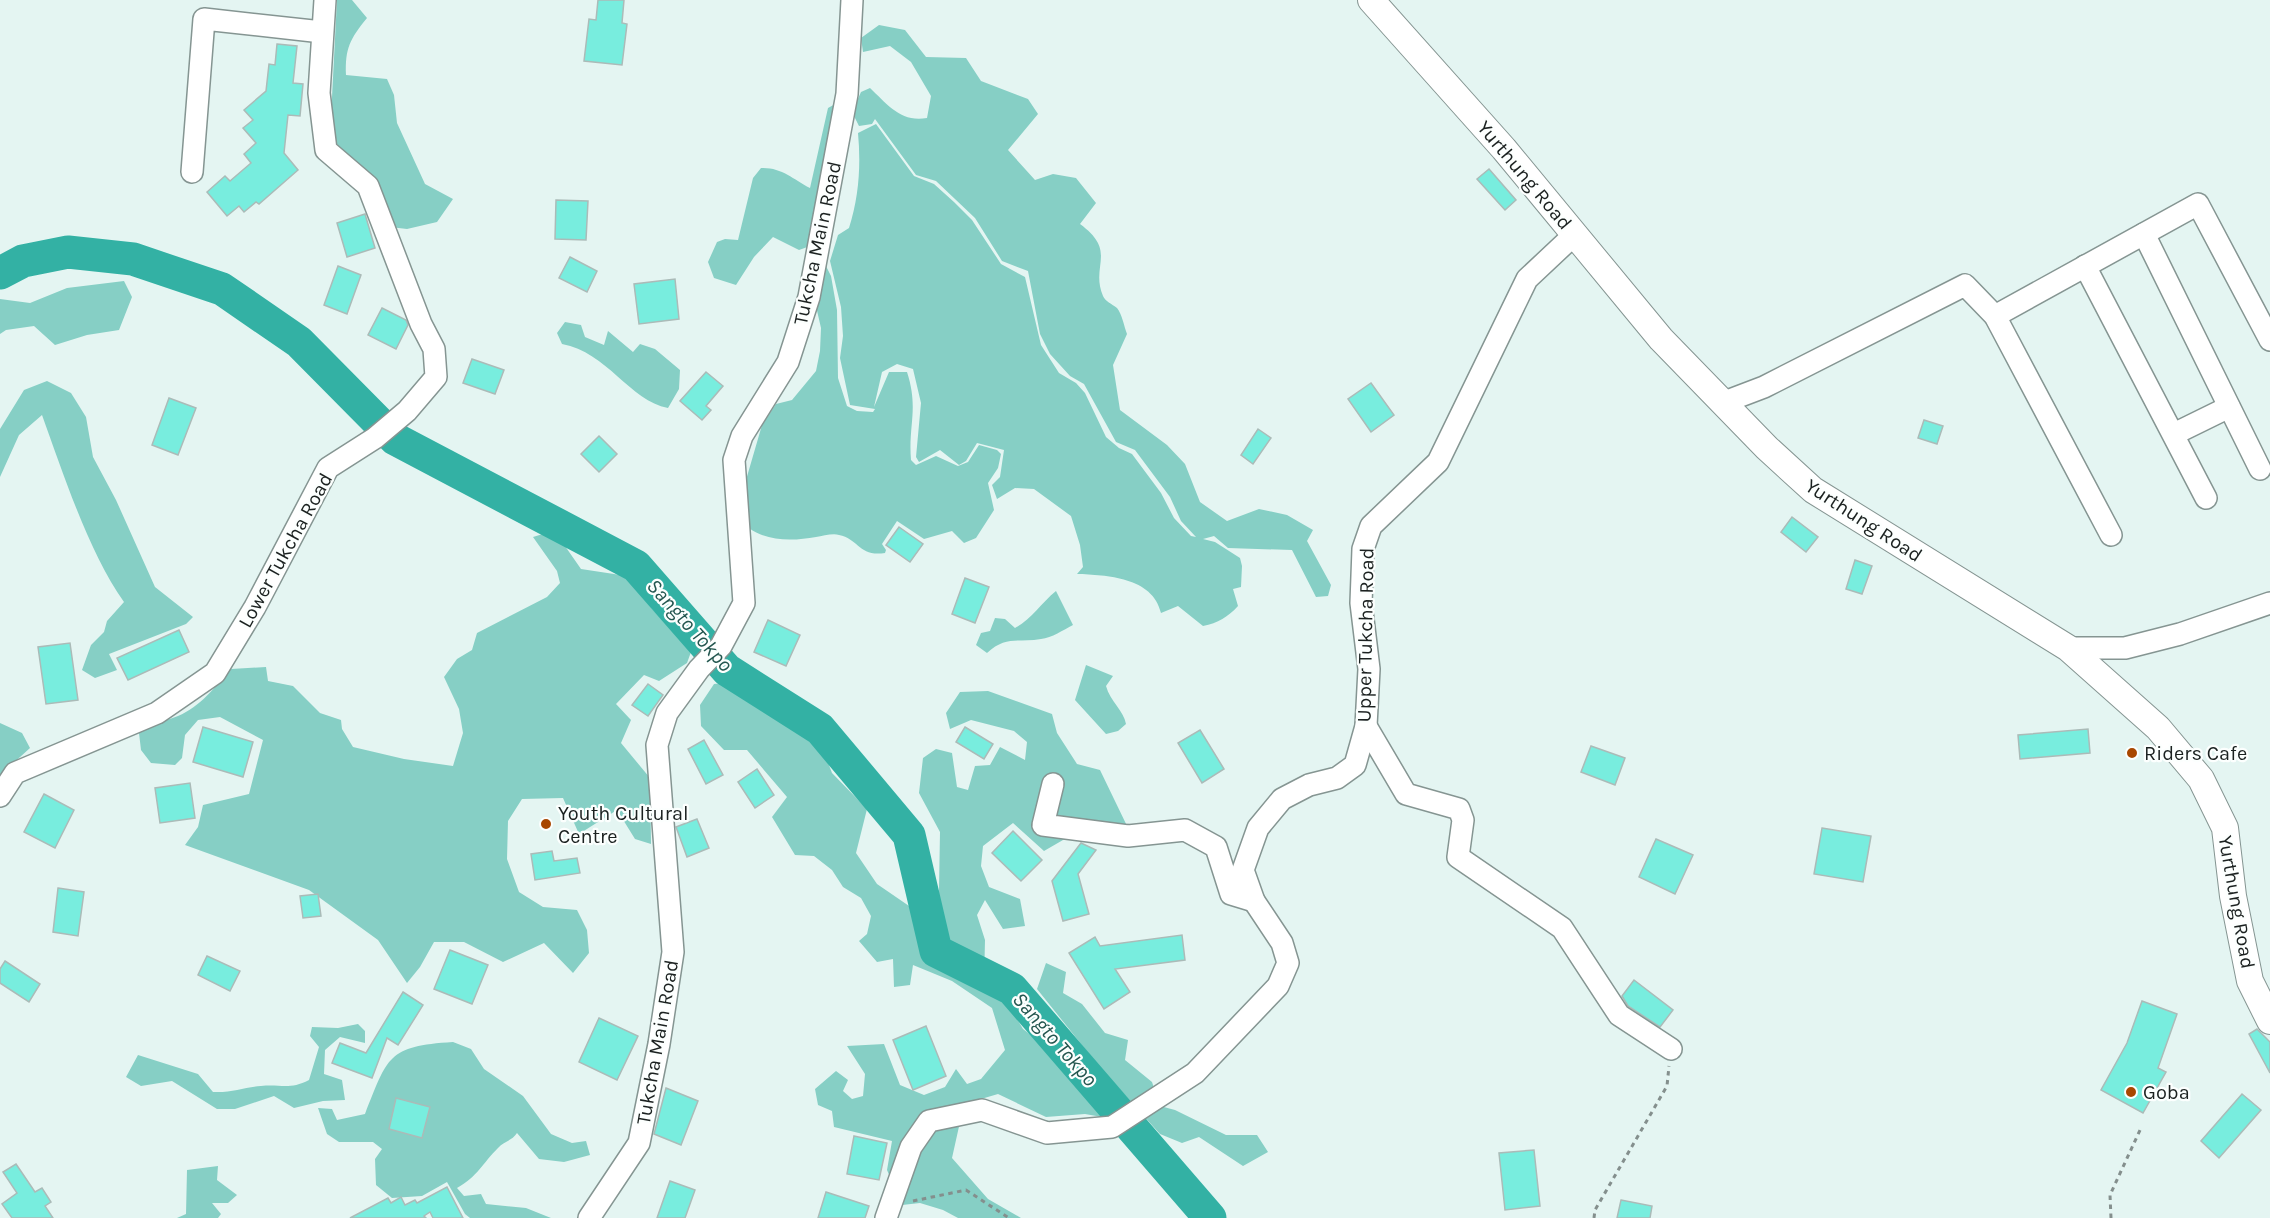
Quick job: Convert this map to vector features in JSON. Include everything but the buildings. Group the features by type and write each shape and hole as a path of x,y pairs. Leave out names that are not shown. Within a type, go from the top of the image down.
{"main road":[{"name":"Yurthung Road","path":"1371,0 1504,148 1661,339 1722,403 1813,490 2068,648 2158,728 2200,779 2225,828 2233,896 2250,981 2270,1021"}],"street":[{"name":"Lower Tukcha Road","path":"0,795 15,773 157,713 215,673 255,607 328,468 375,438 407,411 436,377 434,348 421,324 368,186 326,150 319,93 325,0"},
{"name":"Tukcha Main Road","path":"589,1218 639,1143 660,1044 673,952 657,745 667,712 699,669 721,646 744,603 734,460 742,436 788,362 809,297 847,94 852,0"},
{"path":"192,172 204,20 322,32"},
{"path":"1995,316 2198,204 2270,340"},
{"name":"Upper Tukcha Road","path":"889,1212 910,1147 929,1121 982,1110 1047,1132 1112,1127 1195,1073 1278,986 1288,963 1282,943 1254,901 1243,870 1258,828 1282,799 1309,785 1337,778 1355,765 1366,726 1369,669 1361,603 1362,560 1363,549 1371,526 1438,462 1527,279 1575,234"},
{"path":"2144,234 2260,468"},
{"path":"2085,266 2206,498"},
{"path":"1722,403 1764,387 1965,285 1995,316 2111,535"},
{"path":"2174,434 2229,407"},
{"path":"2068,648 2125,648 2180,634 2270,603"},
{"path":"1366,726 1406,794 1459,809 1463,819 1458,857 1562,928 1619,1015 1671,1049"},
{"path":"1053,784 1043,825 1128,836 1185,830 1216,847 1231,894 1254,901"}],"path":[{"path":"1594,1218 1595,1210 1666,1086 1671,1049"},
{"path":"2111,1218 2110,1195 2141,1128"},
{"path":"889,1212 966,1190 1009,1218"}],"shaded area":[{"path":"337,0 352,0 367,18 350,44 346,58 346,75 387,79 394,95 397,123 425,184 453,199 437,222 407,229 390,227 348,157 330,136"},
{"path":"879,25 905,30 926,57 966,58 981,81 1028,99 1038,114 1008,150 1035,180 1053,174 1076,178 1096,203 1080,224 1098,243 1101,251 1099,276 1103,296 1119,311 1127,334 1113,365 1120,410 1167,445 1185,464 1200,502 1227,521 1259,509 1287,515 1313,530 1307,541 1331,585 1328,596 1316,597 1292,550 1228,548 1214,536 1203,539 1215,542 1240,558 1241,587 1233,589 1238,606 1222,619 1208,625 1203,626 1178,606 1161,613 1149,592 1127,580 1101,575 1077,574 1083,567 1080,545 1071,516 1034,489 1015,488 997,499 992,485 1000,477 1004,450 977,443 966,461 959,465 940,450 919,462 916,457 921,403 913,369 897,364 882,372 874,407 889,372 907,372 913,407 911,460 916,465 936,456 958,466 968,462 979,445 997,450 1001,454 998,468 988,483 994,510 976,538 964,543 952,531 924,539 897,521 882,544 886,550 885,553 876,554 864,550 846,537 837,534 781,539 764,536 749,528 746,480 762,425 776,404 792,400 816,371 821,328 815,302 820,268 826,266 831,276 837,310 838,378 847,406 857,411 873,412 875,409 850,405 840,358 843,336 841,307 830,261 838,235 849,228 855,205 859,169 858,133 876,124 914,176 934,184 954,202 972,220 1001,264 1025,277 1041,345 1059,373 1076,383 1085,393 1106,437 1119,448 1132,454 1161,493 1174,518 1191,536 1196,537 1181,521 1170,497 1135,450 1116,442 1084,384 1070,376 1050,354 1040,334 1028,271 1002,261 975,218 936,181 916,175 875,119 872,124 859,126 852,112 861,92 870,88 902,115 918,119 927,118 931,96 911,62 890,46 863,52 861,38"},
{"path":"837,103 813,245 799,250 773,237 754,257 736,285 714,278 708,262 717,242 725,239 738,240 753,178 761,168 775,169 810,188 828,108"},
{"path":"124,281 132,297 119,330 87,335 55,345 34,326 6,330 0,334 0,299 30,303 67,288"},
{"path":"565,322 581,325 585,337 604,345 608,331 633,352 640,344 655,349 680,370 679,389 668,408 654,404 642,396 592,356 562,344 557,333"},
{"path":"47,381 71,393 86,417 93,457 116,500 155,587 193,617 186,624 109,654 117,670 95,678 82,670 91,645 104,632 107,621 124,602 88,537 42,415 19,435 0,477 0,429 24,390"},
{"path":"546,533 558,536 581,569 627,576 639,588 652,609 672,630 695,641 687,663 659,681 644,675 616,704 631,720 621,743 650,778 651,844 635,839 617,810 579,834 563,798 522,799 508,821 507,859 519,892 543,907 577,910 587,930 589,953 573,973 544,943 503,962 464,942 434,942 420,967 407,983 378,940 309,890 185,845 198,827 203,805 249,794 263,740 220,717 198,720 185,735 182,758 175,765 151,763 141,750 139,733 186,712 207,696 231,669 266,667 268,681 293,686 320,713 341,720 342,729 353,747 404,759 453,766 463,733 459,709 444,677 457,659 472,650 477,633 547,597 560,583 557,571 533,537"},
{"path":"1056,591 1073,625 1045,638 1000,644 987,653 976,645 981,633 990,631 995,618 1005,619 1015,628"},
{"path":"1086,665 1113,676 1106,686 1126,724 1118,731 1106,734 1075,700"},
{"path":"733,682 782,713 822,747 832,773 867,809 856,853 877,884 912,908 932,898 939,890 940,832 919,793 923,758 936,749 952,753 957,787 968,790 975,766 990,765 1000,747 1025,760 1027,742 1014,731 971,720 950,729 946,713 960,692 988,691 1052,714 1057,733 1077,764 1100,770 1128,828 1112,835 1063,840 1044,851 1013,823 983,846 981,866 989,887 1020,899 1025,926 1003,929 985,900 977,915 985,940 984,983 1005,999 1023,1029 1044,1045 1102,1117 1085,1114 1046,1117 998,1094 964,1104 952,1158 988,1199 1021,1218 958,1218 943,1210 920,1203 902,1205 887,1170 892,1141 834,1127 832,1111 818,1105 815,1089 836,1071 848,1080 843,1091 852,1099 863,1096 865,1074 847,1046 884,1044 900,1085 924,1095 945,1087 956,1069 967,1084 981,1079 1005,1050 992,1008 952,981 913,965 910,985 894,987 893,959 877,962 859,941 867,934 871,916 861,898 843,887 832,870 814,856 795,855 772,817 787,797 747,750 724,750 701,726 700,705 714,684"},
{"path":"0,723 22,733 30,748 9,767 0,784"},
{"path":"1046,963 1066,972 1063,993 1082,1004 1105,1033 1128,1040 1125,1060 1152,1082 1160,1106 1175,1110 1226,1135 1257,1135 1268,1152 1243,1166 1199,1137 1182,1143 1160,1134 1098,1065 1037,989"},
{"path":"358,1024 365,1031 365,1043 340,1037 325,1050 324,1074 342,1080 345,1100 323,1101 294,1108 274,1096 235,1109 217,1109 172,1081 141,1086 126,1077 138,1055 198,1074 213,1092 261,1086 296,1085 309,1080 319,1047 310,1036 312,1027 338,1028"},
{"path":"453,1042 471,1049 484,1069 523,1096 551,1134 572,1143 586,1141 590,1155 564,1162 539,1159 517,1133 500,1146 470,1179 457,1188 464,1196 481,1194 486,1204 526,1208 551,1218 470,1218 465,1214 447,1182 422,1196 392,1198 376,1185 375,1159 382,1149 373,1142 339,1142 327,1134 318,1108 332,1109 337,1120 365,1114 379,1079 393,1058 415,1047"},
{"path":"218,1166 217,1180 237,1195 228,1203 212,1203 221,1214 218,1218 177,1218 186,1214 187,1170"}],"waterway":[{"name":"Sangto Tokpo","path":"0,273 23,261 68,252 133,259 222,289 299,342 395,439 636,566 727,670 820,729 909,835 936,951 1012,989 1210,1218"}],"place":[{"name":"Riders Cafe","path":"2132,753"},
{"name":"Youth Cultural Centre","path":"546,824"},
{"name":"Goba","path":"2131,1092"}]}
